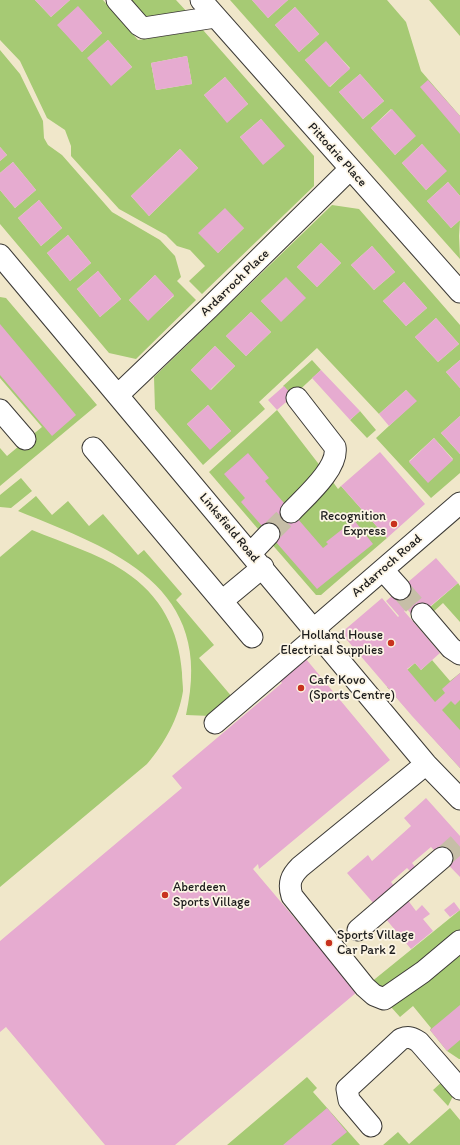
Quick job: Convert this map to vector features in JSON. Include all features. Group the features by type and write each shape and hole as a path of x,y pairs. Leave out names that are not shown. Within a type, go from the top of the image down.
{"street":[{"path":"117,0 139,25 144,28 215,17"},
{"name":"Pittodrie Place","path":"201,0 460,292"},
{"name":"Ardarroch Place","path":"118,395 350,169"},
{"name":"Linksfield Road","path":"4,268 118,395 426,764 460,799"},
{"path":"292,512 326,473 334,462 336,454 335,447 297,398"},
{"path":"0,410 24,439"},
{"path":"93,448 252,637"},
{"name":"Ardarroch Road","path":"214,723 383,570 460,503"},
{"path":"222,602 257,560 269,534"},
{"path":"383,570 400,589"},
{"path":"422,614 451,648 460,654"},
{"path":"426,764 300,867 292,875 289,888 292,896 365,987 374,995 384,999 423,972 460,941"},
{"path":"358,930 442,858"},
{"path":"371,1126 349,1100 347,1089 401,1039 407,1037 413,1038 419,1042 459,1085"}],"green space":[{"path":"0,0 35,0 51,17 70,0 103,0 138,40 203,30 314,156 314,186 202,294 189,281 205,266 190,250 177,246 166,235 119,209 71,156 71,146 65,130 47,118 20,61 0,40","holes":["78,7 102,33 82,52 58,25","108,40 132,67 111,85 88,58","187,56 192,84 156,90 151,63","225,77 248,104 227,122 204,95","261,119 284,146 263,164 240,137","180,149 198,168 149,216 131,196","244,228 218,253 199,233"]},
{"path":"126,0 176,0 189,14 145,21"},
{"path":"230,0 252,0 268,18 288,0 387,0 406,22 421,71 460,116 460,196 448,182 427,201 451,228 460,220 460,259","holes":["295,7 319,34 299,52 275,25","326,42 350,68 330,87 305,60","360,74 384,101 363,119 339,92","391,109 415,136 395,155 371,128","422,144 446,171 426,190 402,163"]},
{"path":"429,0 460,0 460,36"},
{"path":"0,50 20,74 43,121 44,138 48,145 62,155 112,212 160,240 175,256 181,277 177,281 196,300 136,359 109,353 0,224 0,190 15,208 36,190 13,162 0,173 0,161 7,155 0,147","holes":["39,200 62,228 41,246 18,218","68,235 91,263 70,281 47,253","98,271 121,299 100,317 77,289","155,275 174,296 148,320 129,300"]},
{"path":"332,205 359,209 460,325 460,360 446,372 460,388 460,416 441,433 460,454 460,473 431,498 376,438 416,401 406,390 379,414 317,348 259,402 265,409 203,465 155,409 154,377","holes":["321,243 341,263 317,287 297,267","372,246 395,272 374,290 351,265","286,278 281,321 261,301","404,282 427,308 406,326 383,301","251,312 271,332 246,356 226,336","436,318 459,344 438,362 415,337","215,346 235,366 211,390 191,370","208,405 231,431 210,449 187,424","434,438 453,459 428,482 409,461"]},
{"path":"0,297 6,298 97,405 0,486 0,448 7,456 42,427 0,378"},
{"path":"312,360 321,370 293,396 283,386"},
{"path":"277,410 321,467 295,497 258,529 209,472"},
{"path":"360,411 376,430 367,438 350,420"},
{"path":"21,478 32,491 11,508 0,507 0,495"},
{"path":"330,478 338,489 341,486 387,538 321,595 316,595 270,542"},
{"path":"36,496 52,515 68,501 89,526 103,514 138,555 144,550 182,594 176,600 214,645 199,658 233,698 211,716 186,715 191,671 186,634 172,604 150,579 122,559 89,541 18,511"},
{"path":"32,530 103,559 124,571 148,591 158,602 166,615 177,642 183,691 178,711 170,730 147,764 0,887 0,557"},
{"path":"458,583 460,586 460,622 443,603 432,613 429,608"},
{"path":"432,660 450,681 460,673 460,768 387,687 415,663 421,670"},
{"path":"460,910 460,932 420,966 378,992 370,983"},
{"path":"460,950 459,1059 447,1051 413,1006 400,1017 391,1007"},
{"path":"307,1077 317,1088 313,1092 360,1145 227,1145"},
{"path":"444,1080 454,1094 448,1106 433,1090"},
{"path":"450,1108 460,1120 460,1145 383,1145 398,1132 409,1144"}],"building":[{"path":"35,0 70,0 51,17"},
{"path":"252,0 288,0 268,18"},
{"path":"78,6 102,33 82,52 57,25"},
{"path":"295,7 319,34 299,52 275,25"},
{"path":"108,40 132,67 111,86 87,58"},
{"path":"326,41 350,69 329,87 305,60"},
{"path":"187,56 192,84 156,90 151,63"},
{"path":"360,74 384,101 363,119 339,92"},
{"path":"225,77 248,104 227,123 204,95"},
{"path":"428,80 460,116 460,134 420,87"},
{"path":"392,109 416,136 395,155 371,128"},
{"path":"261,119 285,146 263,165 240,137"},
{"path":"422,144 447,171 426,190 402,163"},
{"path":"0,147 7,155 0,161"},
{"path":"180,149 198,168 149,216 131,196"},
{"path":"13,162 36,190 15,208 0,190 0,173"},
{"path":"448,182 460,196 460,220 451,228 427,201"},
{"path":"39,200 62,228 41,246 18,218"},
{"path":"225,208 244,228 218,253 198,233"},
{"path":"68,235 91,263 70,281 47,253"},
{"path":"321,243 341,263 317,287 297,267"},
{"path":"372,246 395,272 374,290 351,265"},
{"path":"98,271 121,299 100,317 77,289"},
{"path":"155,275 174,295 148,321 129,300"},
{"path":"286,277 306,298 281,322 261,301"},
{"path":"404,282 427,308 406,326 383,301"},
{"path":"251,312 271,332 246,356 226,336"},
{"path":"436,318 459,344 438,362 415,337"},
{"path":"0,324 76,415 52,436 0,375"},
{"path":"215,346 235,366 210,390 191,370"},
{"path":"460,360 460,388 446,372"},
{"path":"321,370 360,411 350,420 312,378"},
{"path":"284,386 293,396 277,410 268,400"},
{"path":"406,390 417,401 389,426 379,414"},
{"path":"208,405 231,431 210,450 187,424"},
{"path":"460,416 460,454 441,433"},
{"path":"434,438 453,460 428,483 409,462"},
{"path":"380,452 425,504 387,538 341,486"},
{"path":"248,453 269,478 265,481 323,548 328,544 326,542 354,520 373,544 317,589 241,502 245,498 224,474"},
{"path":"436,558 458,583 415,619 407,609 404,611 440,653 421,670 415,663 407,669 435,702 445,693 442,689 460,673 460,700 455,705 451,701 442,710 460,730 460,768 412,716 341,633 382,598 398,617 399,616 386,601"},
{"name":"Aberdeen Sports Village","path":"301,653 390,760 259,869 258,864 253,869 357,992 175,1145 105,1145 6,1027 0,1032 0,941 182,788 172,776 282,683 275,675"},
{"path":"426,798 460,836 460,877 431,847 412,863 416,868 411,872 407,868 391,882 395,887 375,905 347,873 368,855 372,861 411,826 404,818"},
{"path":"407,899 416,911 422,905 430,914 423,919 433,931 411,949 385,918"},
{"path":"454,902 460,910 450,917 444,910"},
{"path":"460,1005 460,1040 447,1051 430,1030"},
{"path":"327,1108 347,1132 331,1145 283,1145"}],"tunnel":[{"path":"269,534 291,512"},
{"path":"400,589 422,614"},
{"path":"442,858 460,842"}],"place":[{"name":"Recognition Express","path":"394,524"},
{"name":"Holland House Electrical Supplies","path":"391,643"},
{"name":"Cafe Kovo (Sports Centre)","path":"301,688"},
{"name":"Aberdeen Sports Village","path":"165,895"},
{"name":"Sports Village Car Park 2","path":"329,943"}]}
